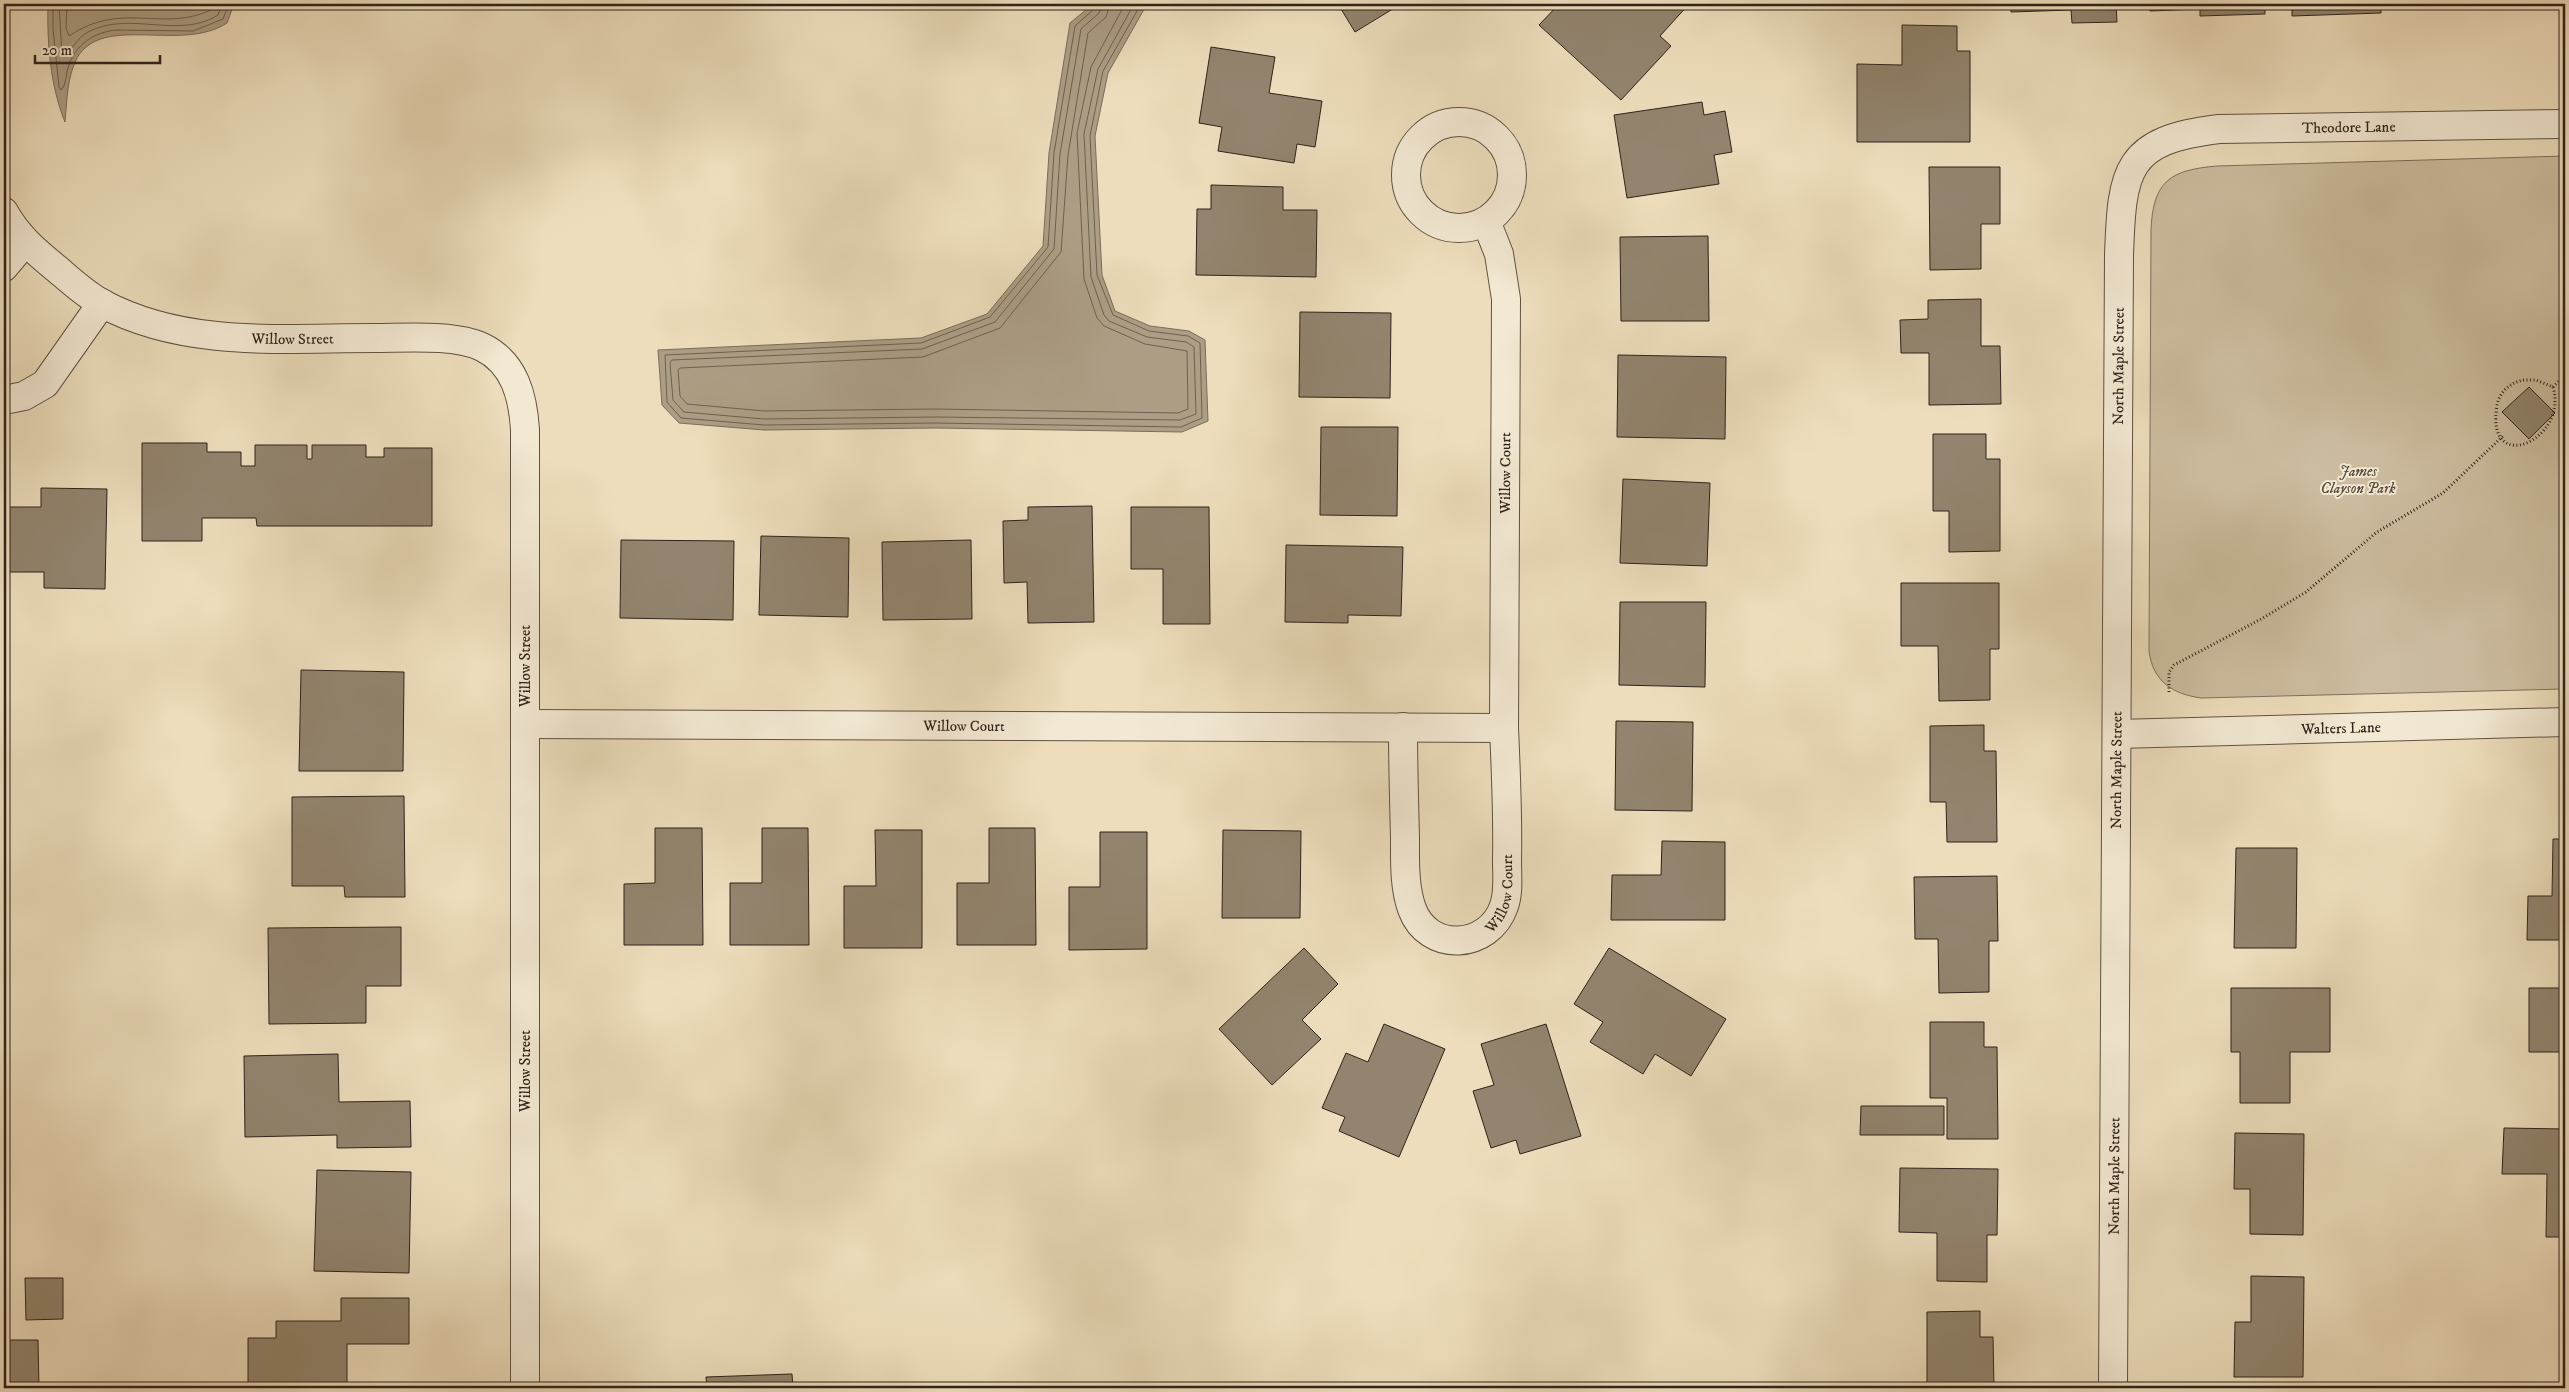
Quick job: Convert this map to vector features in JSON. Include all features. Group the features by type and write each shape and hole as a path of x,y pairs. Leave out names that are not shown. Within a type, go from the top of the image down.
{"street":[{"name":"Theodore Lane","path":"2138,158 2170,138 2219,129 2565,124"},
{"name":"North Maple Street","path":"2113,1388 2120,237 2124,188 2127,176 2138,158"},
{"name":"Willow Street","path":"4,212 25,242 69,280 102,303 149,323 187,332 223,337 453,340 482,347 503,362 517,384 524,414 525,1388"},
{"name":"Willow Court","path":"1403,727 1405,864 1409,898 1416,917 1424,930 1442,938 1455,940 1472,938 1487,932 1496,923 1506,900 1507,816 1504,728 1506,299 1499,254 1486,221"},
{"path":"4,267 25,242"},
{"path":"4,400 24,396 45,384 102,303"},
{"name":"Walters Lane","path":"2117,734 2565,722"},
{"name":"Willow Court","path":"524,724 1504,728"}],"path":[{"path":"2553,386 2565,375"},
{"path":"2536,445 2521,446 2503,436 2497,424 2498,400 2506,389 2523,380 2536,380 2553,386 2560,397"},
{"path":"2169,692 2169,672 2174,665 2264,618 2306,592 2377,532 2443,493 2503,436"}],"green space":[{"name":"James Clayson Park","path":"2565,156 2565,689 2201,698 2173,690 2166,685 2155,671 2149,651 2151,230 2152,213 2160,189 2176,175 2187,171 2217,166"}],"water":[{"path":"48,4 234,4 227,23 208,31 188,35 124,35 105,38 89,45 77,58 71,73 65,122 50,64"},
{"path":"1093,4 1147,4 1108,73 1095,136 1102,275 1115,311 1150,326 1189,331 1205,340 1208,421 1182,432 935,428 764,430 679,423 662,405 658,350 921,338 987,314 1043,246 1049,153 1070,23"}],"building":[{"path":"1338,4 1394,4 1396,7 1355,32"},
{"path":"1559,4 1689,4 1660,36 1671,46 1621,100 1539,25"},
{"path":"2011,4 2116,4 2117,22 2072,23 2071,10 2011,12"},
{"path":"2149,4 2265,4 2265,14 2200,16 2200,9 2150,11"},
{"path":"2292,4 2381,4 2381,13 2292,16"},
{"path":"2481,4 2545,4 2545,6 2481,9"},
{"path":"1902,25 1957,26 1957,51 1970,51 1970,142 1857,142 1857,64 1902,65"},
{"path":"1211,47 1275,57 1269,93 1322,101 1315,147 1297,144 1294,163 1218,151 1222,127 1199,123"},
{"path":"1702,102 1704,115 1725,111 1732,152 1714,155 1719,184 1627,198 1614,115"},
{"path":"1929,167 2000,167 2000,224 1981,224 1981,269 1930,270"},
{"path":"1211,185 1283,187 1283,210 1317,210 1316,277 1196,275 1197,209 1211,209"},
{"path":"1708,236 1709,321 1621,321 1620,237"},
{"path":"1981,299 1981,346 2000,346 2001,404 1929,405 1929,353 1901,353 1900,320 1928,319 1928,300"},
{"path":"1300,312 1391,313 1390,398 1299,397"},
{"path":"1618,355 1726,357 1725,439 1617,437"},
{"path":"2529,387 2555,413 2529,439 2502,412"},
{"path":"1321,427 1398,427 1397,516 1320,515"},
{"path":"1933,434 1986,434 1986,459 2000,459 2000,551 1949,552 1949,511 1933,511"},
{"path":"142,443 207,443 207,452 241,452 241,466 255,466 255,445 307,445 307,459 312,459 312,445 366,445 366,457 384,457 384,448 432,448 432,526 257,526 256,518 202,518 202,541 142,541"},
{"path":"1623,479 1710,483 1707,566 1620,563"},
{"path":"41,488 107,489 105,589 44,588 44,572 4,572 4,507 41,507"},
{"path":"1092,506 1094,622 1028,623 1027,582 1004,583 1003,521 1028,520 1028,507"},
{"path":"1131,507 1209,507 1210,624 1163,624 1163,569 1131,569"},
{"path":"761,536 849,538 848,617 759,615"},
{"path":"621,540 734,541 733,620 620,618"},
{"path":"971,540 972,619 883,620 882,542"},
{"path":"1286,545 1403,547 1401,616 1348,615 1348,623 1285,622"},
{"path":"1901,583 1999,583 1999,649 1990,649 1990,700 1939,701 1938,646 1901,646"},
{"path":"1620,602 1706,602 1705,687 1619,685"},
{"path":"301,670 404,672 403,771 299,771"},
{"path":"1616,721 1693,722 1692,811 1615,810"},
{"path":"1984,725 1984,751 1996,751 1997,842 1947,842 1946,802 1930,802 1930,726"},
{"path":"404,796 405,897 345,897 344,886 292,886 292,797"},
{"path":"655,828 702,828 703,945 624,945 624,884 655,883"},
{"path":"762,828 808,828 809,945 730,945 730,883 762,883"},
{"path":"989,828 1035,828 1036,945 957,945 957,883 989,883"},
{"path":"875,830 922,830 922,948 844,948 844,886 876,886"},
{"path":"1223,830 1301,831 1300,918 1222,918"},
{"path":"1100,832 1147,832 1147,949 1069,950 1069,887 1100,887"},
{"path":"2553,839 2565,839 2565,940 2527,940 2528,896 2552,896"},
{"path":"1662,841 1725,842 1725,920 1611,920 1612,875 1661,875"},
{"path":"2236,848 2297,848 2296,948 2234,948"},
{"path":"1997,876 1998,941 1989,941 1989,992 1939,993 1938,939 1915,939 1914,877"},
{"path":"401,927 401,986 366,986 366,1023 269,1024 268,928"},
{"path":"1304,948 1338,984 1302,1020 1321,1039 1272,1085 1219,1029"},
{"path":"1609,948 1726,1019 1691,1076 1655,1054 1643,1074 1590,1042 1603,1022 1574,1004"},
{"path":"2231,988 2330,988 2330,1052 2290,1052 2290,1103 2240,1103 2240,1052 2231,1052"},
{"path":"2529,988 2565,988 2565,1052 2529,1052"},
{"path":"1930,1022 1984,1022 1984,1047 1997,1047 1998,1139 1947,1139 1947,1098 1930,1098"},
{"path":"1384,1024 1445,1049 1399,1157 1339,1131 1345,1117 1322,1108 1346,1053 1368,1062"},
{"path":"1546,1024 1581,1136 1520,1154 1516,1140 1491,1148 1473,1091 1494,1085 1481,1044"},
{"path":"338,1054 339,1102 410,1101 411,1147 337,1148 337,1135 245,1137 244,1056"},
{"path":"1861,1106 1944,1106 1944,1135 1860,1135"},
{"path":"2504,1128 2565,1129 2565,1237 2546,1237 2547,1174 2502,1174"},
{"path":"2235,1133 2304,1134 2303,1235 2250,1234 2250,1189 2234,1189"},
{"path":"1900,1168 1998,1169 1997,1235 1987,1235 1987,1282 1937,1281 1937,1233 1899,1232"},
{"path":"317,1170 411,1172 409,1273 314,1271"},
{"path":"2251,1276 2304,1277 2303,1377 2234,1377 2235,1322 2251,1322"},
{"path":"25,1278 63,1278 63,1319 26,1320"},
{"path":"2561,1280 2565,1280 2565,1380 2562,1380"},
{"path":"341,1298 409,1298 409,1344 347,1344 347,1388 248,1388 248,1338 276,1338 276,1321 341,1321"},
{"path":"1980,1311 1980,1337 1993,1337 1994,1388 1927,1388 1927,1312"},
{"path":"4,1340 38,1340 39,1388 4,1388"},
{"path":"792,1374 793,1388 707,1388 706,1377"}]}
